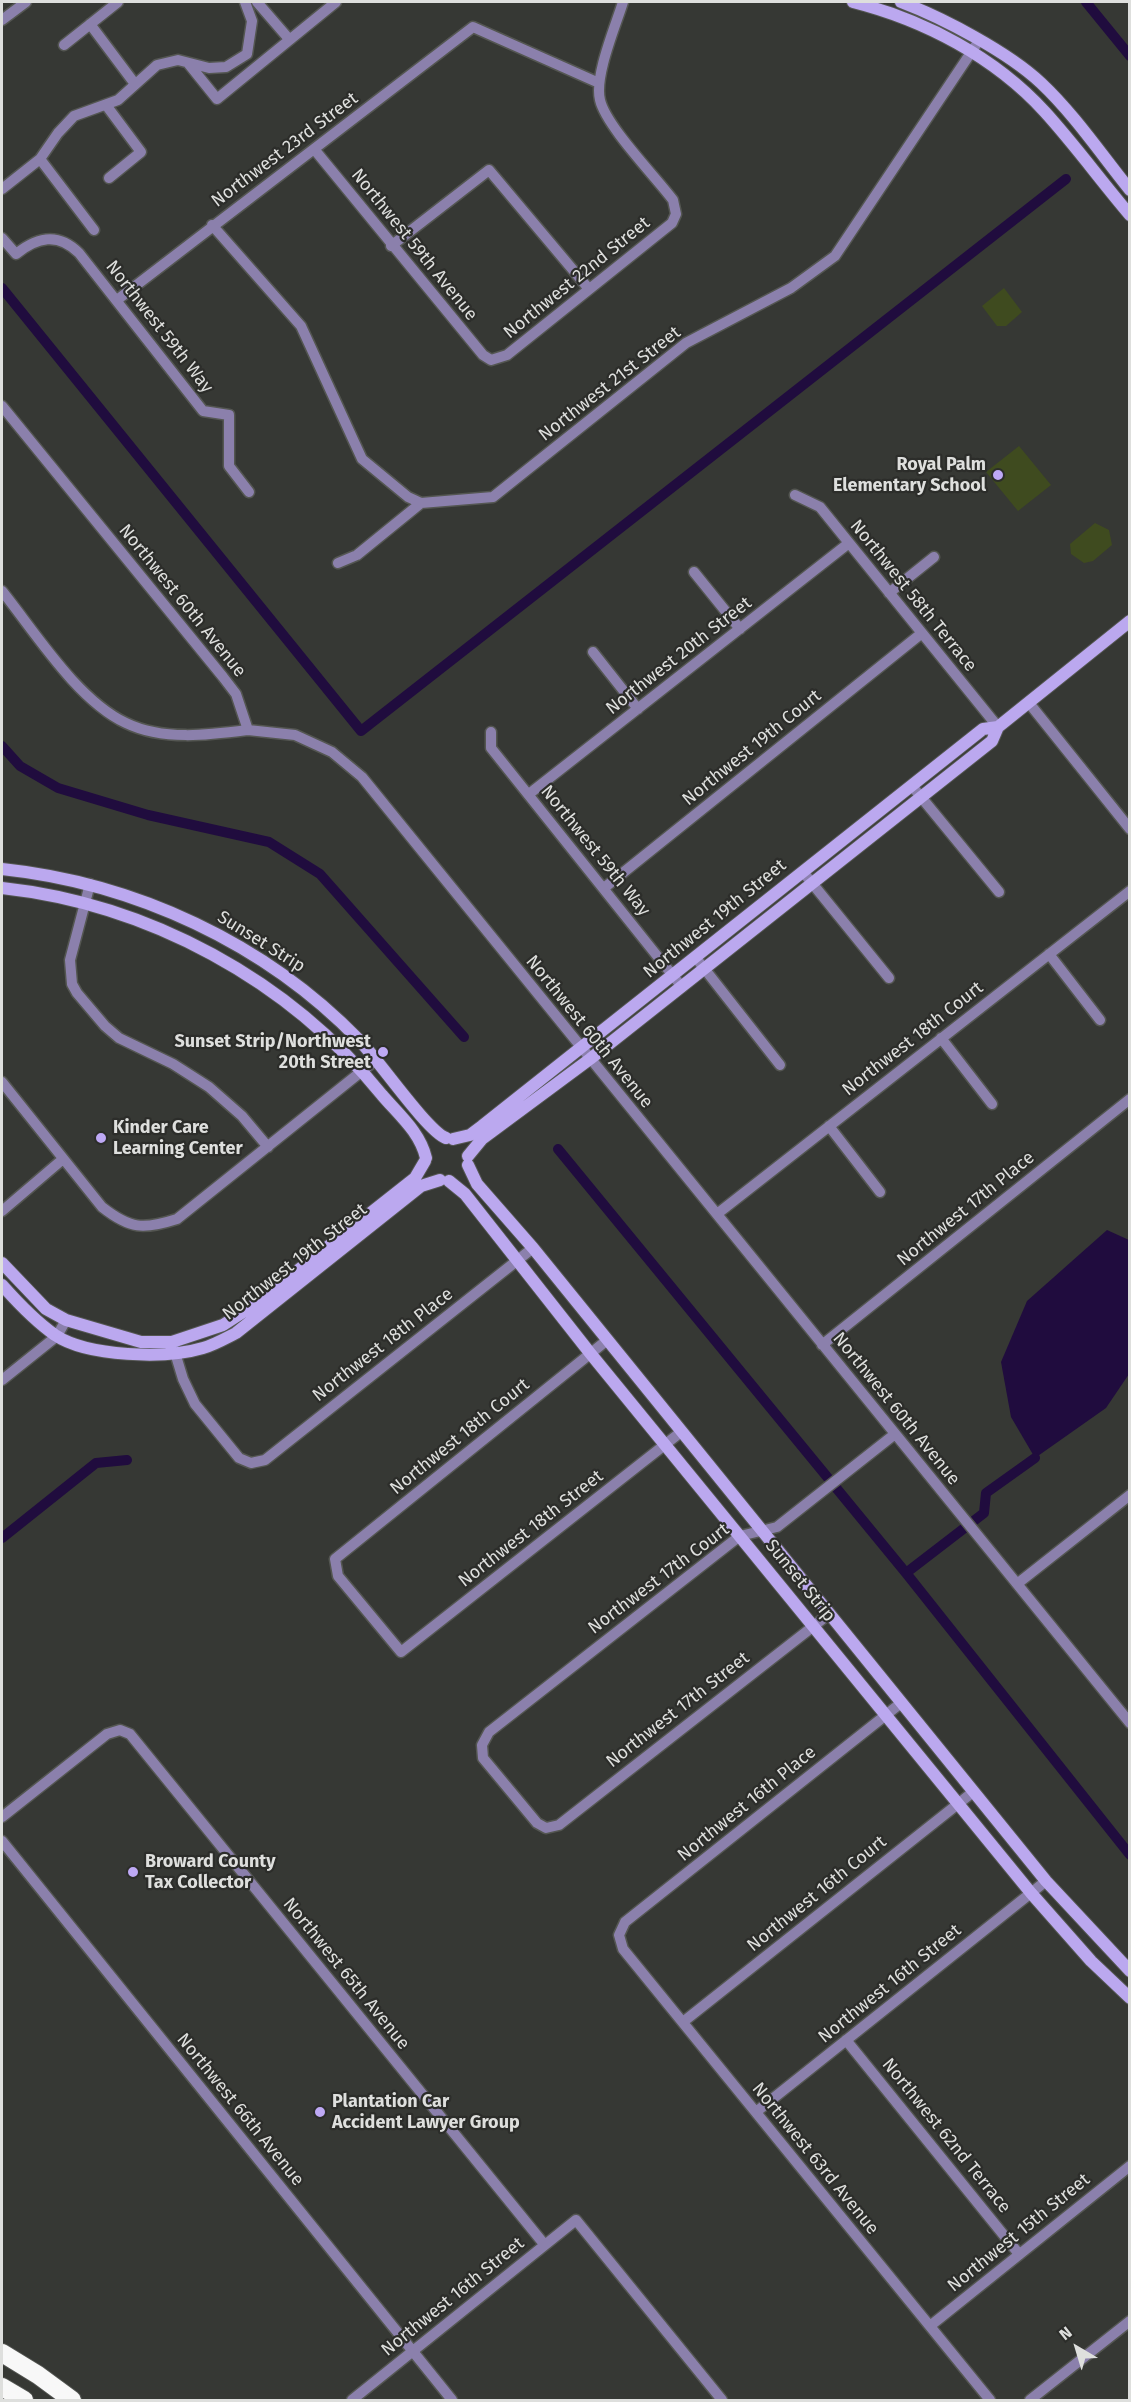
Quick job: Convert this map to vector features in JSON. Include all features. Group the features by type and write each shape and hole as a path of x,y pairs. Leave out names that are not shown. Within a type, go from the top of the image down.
{"highway":[{"path":"2,2353 38,2375 72,2400"},
{"path":"2,2365 62,2400"},
{"path":"2,2387 24,2400"}],"street":[{"path":"2,20 26,2"},
{"path":"63,45 118,2"},
{"path":"2,189 40,159 58,133 74,116 118,100 157,65 169,60 209,68 225,67 247,54 252,21 245,2"},
{"path":"257,2 289,39"},
{"path":"188,63 217,99 336,2"},
{"path":"599,83 623,2"},
{"path":"853,2 882,9 916,23 972,52 1044,111 1130,215"},
{"path":"901,2 926,11 980,40 1040,82 1130,190"},
{"path":"90,24 135,84"},
{"name":"Northwest 23rd Street","path":"117,300 473,27 599,83"},
{"name":"Northwest 21st Street","path":"421,503 494,497 686,343 791,288 835,256 980,40"},
{"name":"Northwest 22nd Street","path":"491,360 507,355 672,223 676,214 673,200 608,117 600,99 599,83"},
{"path":"106,105 141,152 109,178"},
{"name":"Northwest 59th Avenue","path":"314,149 391,246 483,355 491,360"},
{"path":"40,159 94,230"},
{"path":"391,246 489,170 589,289"},
{"path":"213,225 301,326 362,459 408,497 421,503 357,555 338,563"},
{"name":"Northwest 59th Way","path":"2,237 16,254 28,244 45,238 69,243 117,300 203,411 229,415 229,466 249,492"},
{"name":"Northwest 60th Avenue","path":"2,406 236,694 248,730 295,735 332,752 362,777 822,1345 1127,1715"},
{"name":"Northwest 58th Terrace","path":"795,495 820,507 998,727"},
{"name":"Northwest 20th Street","path":"529,794 849,543"},
{"path":"889,593 934,557"},
{"path":"694,572 740,629"},
{"path":"2,591 75,681 98,704 126,723 159,733 204,736 248,730"},
{"name":"Northwest 19th Street","path":"468,1161 482,1139 590,1059 812,883 983,729 998,727 1128,625"},
{"name":"Northwest 19th Court","path":"604,888 922,633"},
{"path":"593,652 638,709"},
{"path":"1029,703 1130,829"},
{"name":"Northwest 59th Way","path":"491,732 491,748 682,987"},
{"path":"916,791 999,892"},
{"name":"Northwest 19th Street","path":"450,1138 470,1135 803,872 916,791"},
{"name":"Sunset Strip","path":"2,870 90,884 146,902 213,932 267,963 312,997 377,1059 430,1126 450,1138"},
{"path":"803,872 889,978"},
{"path":"90,884 70,960 72,984 77,993 105,1026 120,1038 173,1064 209,1087 242,1116 268,1147"},
{"name":"Sunset Strip","path":"2,888 86,903 136,921 205,951 274,992 335,1042 363,1071 416,1134 426,1160"},
{"name":"Northwest 18th Court","path":"717,1214 1130,891"},
{"path":"205,951 213,932"},
{"path":"1049,954 1100,1020"},
{"path":"696,958 780,1065"},
{"path":"941,1038 992,1104"},
{"path":"2,1082 102,1207 117,1219 135,1226 153,1227 177,1219 377,1059"},
{"name":"Northwest 17th Place","path":"822,1345 1130,1099"},
{"path":"829,1126 880,1192"},
{"path":"450,1138 462,1144 468,1161 459,1178 444,1181 432,1175 426,1160 433,1143 450,1138"},
{"path":"2,1211 63,1159"},
{"name":"Northwest 19th Street","path":"5,1280 66,1320 141,1342 174,1348 223,1325 254,1305 415,1178 426,1160"},
{"name":"Sunset Strip","path":"468,1161 477,1184 533,1248 973,1792 1046,1881 1130,1971"},
{"name":"Northwest 19th Street","path":"5,1280 24,1310 57,1336 93,1348 121,1353 174,1348 204,1348 236,1333 421,1186 444,1181"},
{"name":"Sunset Strip","path":"444,1181 465,1194 516,1261 1031,1893 1091,1960 1130,1998"},
{"name":"Northwest 18th Place","path":"174,1348 183,1380 195,1404 239,1458 251,1463 265,1460 533,1248"},
{"path":"2,1263 5,1280"},
{"path":"2,1380 57,1336 66,1320"},
{"name":"Northwest 18th Court","path":"401,1652 338,1576 335,1559 606,1341"},
{"name":"Northwest 18th Street","path":"401,1652 681,1432"},
{"name":"Northwest 17th Court","path":"546,1828 537,1823 483,1758 482,1745 489,1732 740,1536 777,1527 895,1434"},
{"path":"1017,1584 1130,1495"},
{"name":"Northwest 17th Street","path":"546,1828 559,1825 829,1614"},
{"name":"Northwest 16th Place","path":"619,1935 625,1922 901,1703"},
{"name":"Northwest 65th Avenue","path":"2,1817 107,1734 120,1730 129,1734 544,2244"},
{"name":"Northwest 16th Court","path":"683,2022 973,1792"},
{"name":"Northwest 66th Avenue","path":"2,1840 452,2400"},
{"name":"Northwest 16th Street","path":"756,2112 1046,1881"},
{"name":"Northwest 63rd Avenue","path":"619,1935 623,1949 990,2400"},
{"name":"Northwest 62nd Terrace","path":"846,2040 1019,2254"},
{"name":"Northwest 15th Street","path":"930,2326 1130,2166"},
{"name":"Northwest 16th Street","path":"352,2400 576,2220 722,2400"},
{"path":"1030,2400 1130,2321"}],"green space":[{"path":"1004,288 1022,312 1006,326 997,326 982,306"},
{"path":"1019,446 1051,485 1018,511 986,472"},
{"path":"1095,523 1109,530 1112,545 1093,561 1084,563 1071,554 1070,544"}],"shaded area":[{"path":"1107,1230 1129,1240 1129,1374 1106,1408 1035,1458 1011,1417 1001,1362 1027,1301"}],"waterway":[{"path":"1086,2 1130,56"},
{"path":"2,288 361,731 1066,179"},
{"path":"2,746 20,766 58,788 148,815 269,842 320,874 464,1037"},
{"path":"558,1149 906,1573 1130,1855"},
{"path":"906,1573 984,1513 986,1493 1035,1458"},
{"path":"2,1538 96,1463 127,1460"}],"place":[{"name":"Royal Palm Elementary School","path":"998,475"},
{"name":"Sunset Strip/Northwest 20th Street","path":"383,1052"},
{"name":"Kinder Care Learning Center","path":"101,1138"},
{"name":"Broward County Tax Collector","path":"133,1872"},
{"name":"Plantation Car Accident Lawyer Group","path":"320,2112"}]}
